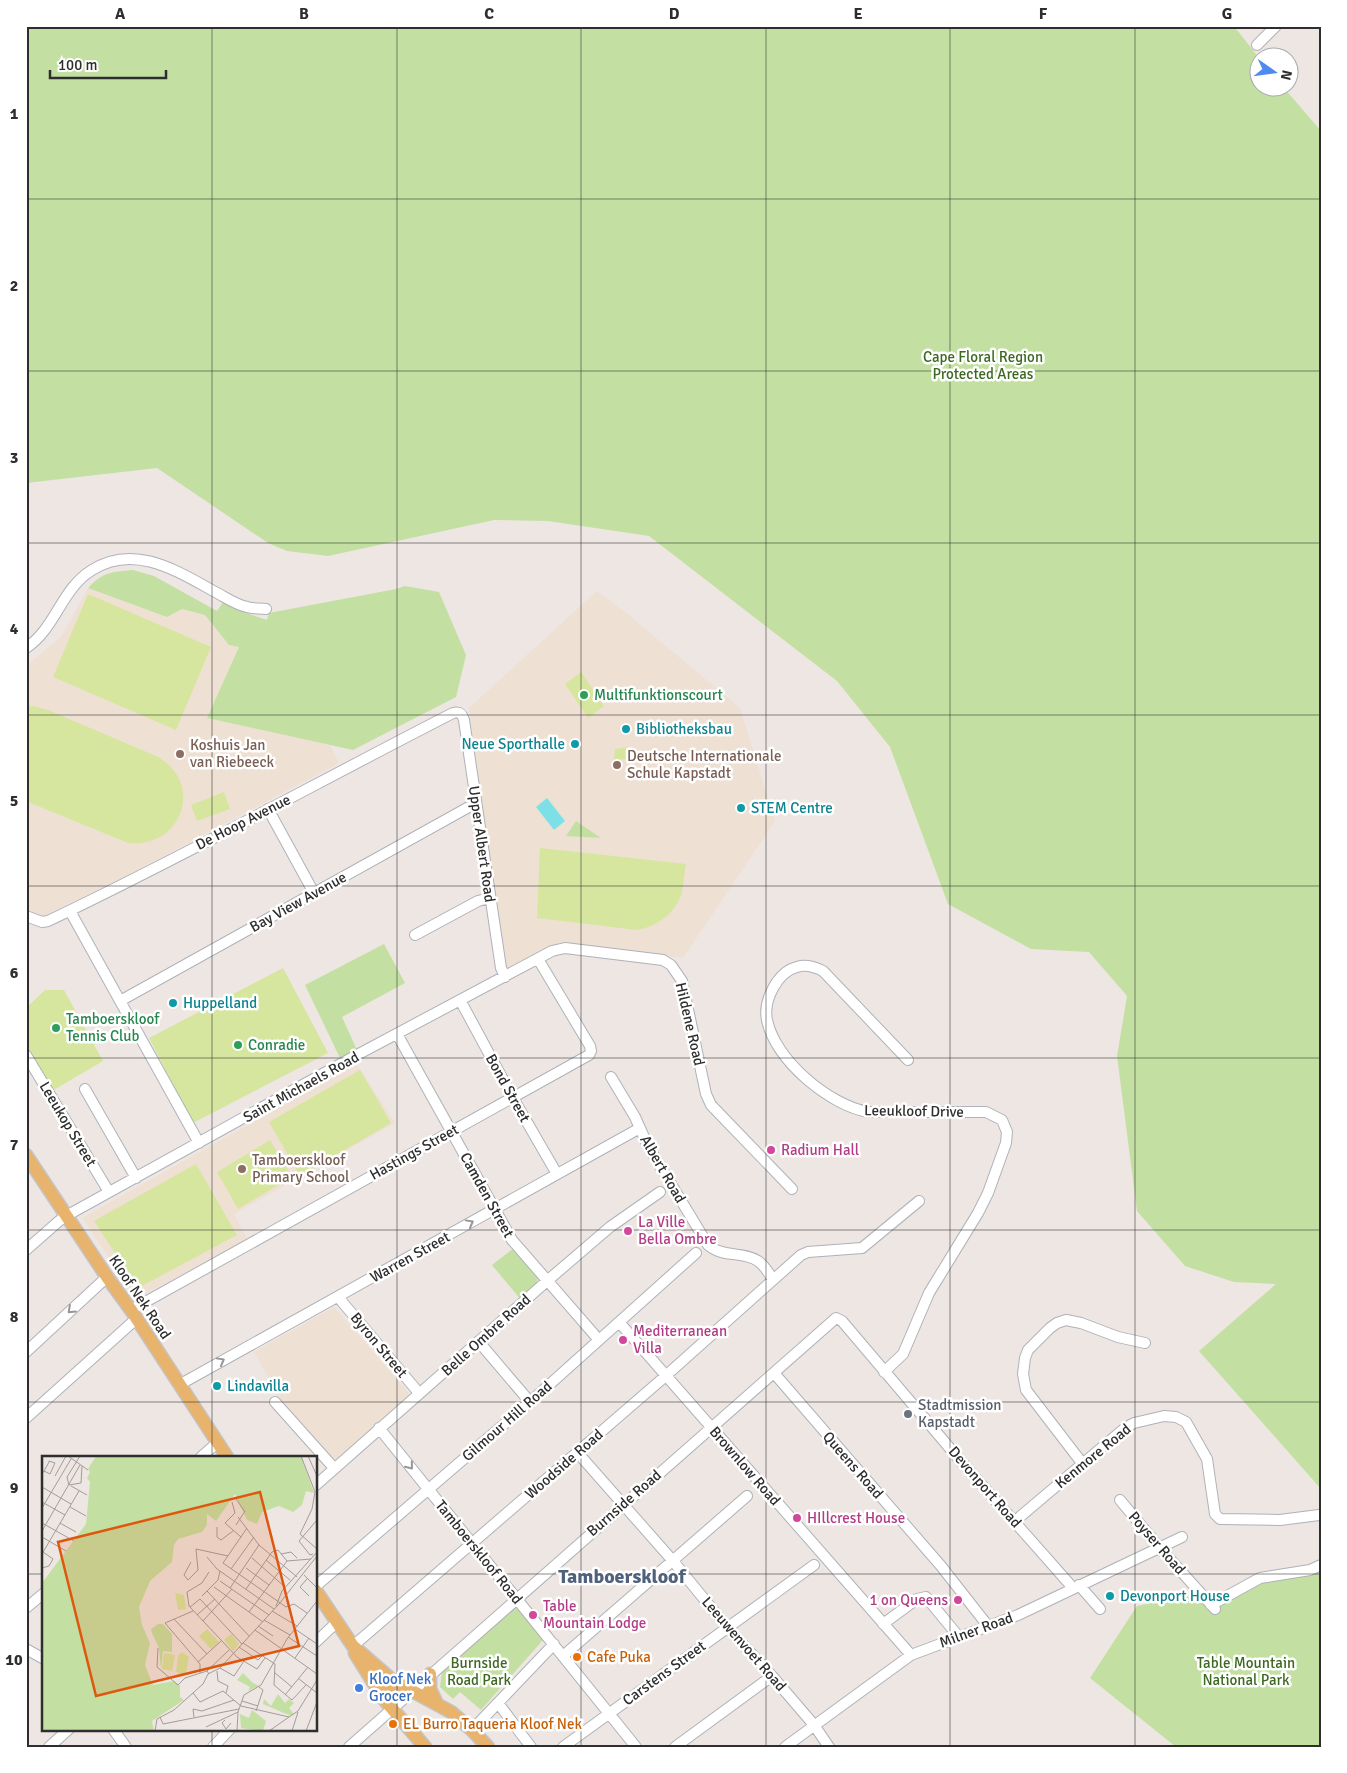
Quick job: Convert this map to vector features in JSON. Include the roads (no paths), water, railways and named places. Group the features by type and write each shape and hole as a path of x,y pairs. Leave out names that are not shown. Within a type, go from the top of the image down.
{"main road":[{"name":"Kloof Nek Road","path":"26,1155 226,1456"},
{"path":"318,1594 353,1646 358,1658 384,1698 425,1747"},
{"path":"353,1646 392,1680 451,1712 488,1747"},
{"path":"374,1665 380,1679 390,1692 392,1708"},
{"path":"430,1674 430,1689 437,1704"}],"street":[{"path":"1258,45 1276,26"},
{"path":"26,648 42,634 67,594 78,581 93,569 121,559 141,559 160,563 242,606 266,608"},
{"name":"De Hoop Avenue","path":"26,916 45,922 70,911 419,730 453,713 458,713"},
{"name":"Upper Albert Road","path":"458,713 462,714 464,720 489,898 504,977"},
{"name":"Bay View Avenue","path":"120,1001 476,803"},
{"path":"268,809 314,893"},
{"path":"415,935 478,901 489,898"},
{"path":"70,911 199,1143"},
{"name":"Hildene Road","path":"538,959 552,951 565,948 663,960 671,965 682,981 706,1094 711,1105 792,1188"},
{"name":"Saint Michaels Road","path":"26,1250 66,1216 397,1034 538,959"},
{"name":"Hastings Street","path":"26,1418 134,1315 452,1131 587,1056 591,1051 590,1046 538,959"},
{"name":"Leeukloof Drive","path":"884,1372 903,1354 930,1293 984,1203 1006,1143 1006,1128 1002,1120 986,1112 868,1112 857,1109 830,1096 808,1080 784,1055 770,1030 767,1020 766,1005 770,994 783,976 793,968 807,966 823,971 908,1060"},
{"name":"Bond Street","path":"460,1000 557,1174"},
{"name":"Camden Street","path":"397,1034 512,1240 599,1340"},
{"name":"Leeukop Street","path":"26,1056 109,1192"},
{"name":"Albert Road","path":"610,1077 635,1116 648,1146 708,1244 720,1252 755,1260 761,1264 773,1280"},
{"path":"85,1089 136,1178"},
{"name":"Warren Street","path":"178,1385 640,1128"},
{"name":"Belle Ombre Road","path":"318,1483 547,1280 610,1227 660,1192"},
{"name":"Woodside Road","path":"353,1646 472,1545 805,1252 862,1248 919,1200"},
{"name":"Gilmour Hill Road","path":"318,1584 530,1402 696,1253"},
{"path":"26,1352 107,1278"},
{"name":"Byron Street","path":"338,1297 419,1393"},
{"name":"Devonport Road","path":"838,1318 1015,1522 1076,1587 1100,1609"},
{"name":"Burnside Road","path":"412,1690 834,1319 838,1318"},
{"path":"1082,1463 1026,1390 1023,1374 1028,1350 1050,1328 1057,1323 1069,1320 1145,1343"},
{"name":"Brownlow Road","path":"619,1322 911,1655"},
{"path":"479,1342 530,1402"},
{"name":"Queens Road","path":"774,1373 941,1566 988,1626"},
{"path":"276,1402 334,1468"},
{"name":"Kenmore Road","path":"1015,1522 1129,1424 1164,1416 1176,1417 1186,1422 1206,1456 1215,1514 1218,1518 1222,1520 1280,1520 1319,1515"},
{"name":"Tamboerskloof Road","path":"379,1428 636,1747"},
{"path":"202,1456 217,1442"},
{"name":"Leeuwenvoet Road","path":"577,1452 814,1725 829,1747"},
{"path":"563,1656 747,1496"},
{"name":"Poyser Road","path":"1120,1500 1213,1607 1260,1578 1310,1570 1321,1565"},
{"name":"Milner Road","path":"785,1747 911,1655 1018,1615 1182,1537"},
{"name":"Carstens Street","path":"563,1747 814,1565"},
{"path":"26,1608 42,1595"},
{"path":"883,1624 917,1598 926,1597 958,1637"},
{"path":"318,1640 337,1622"},
{"path":"472,1730 554,1644"},
{"path":"26,1649 42,1658"},
{"path":"675,1747 772,1676"},
{"path":"349,1747 412,1690"},
{"path":"498,1703 531,1747"},
{"path":"49,1747 68,1730"},
{"path":"114,1730 126,1747"},
{"path":"213,1747 229,1730"}],"water":[{"path":"547,798 565,821 554,830 536,807"}],"place":[{"name":"Multifunktionscourt","path":"584,695"},
{"name":"Bibliotheksbau","path":"626,729"},
{"name":"Neue Sporthalle","path":"575,744"},
{"name":"Koshuis Jan van Riebeeck","path":"180,754"},
{"name":"Deutsche Internationale Schule Kapstadt","path":"617,765"},
{"name":"STEM Centre","path":"741,808"},
{"name":"Huppelland","path":"173,1003"},
{"name":"Tamboerskloof Tennis Club","path":"56,1028"},
{"name":"Conradie","path":"238,1045"},
{"name":"Radium Hall","path":"771,1150"},
{"name":"Tamboerskloof Primary School","path":"242,1169"},
{"name":"La Ville Bella Ombre","path":"628,1231"},
{"name":"Mediterranean Villa","path":"623,1340"},
{"name":"Lindavilla","path":"217,1386"},
{"name":"Stadtmission Kapstadt","path":"908,1414"},
{"name":"HIllcrest House","path":"797,1518"},
{"name":"Devonport House","path":"1110,1596"},
{"name":"1 on Queens","path":"958,1600"},
{"name":"Table Mountain Lodge","path":"533,1615"},
{"name":"Cafe Puka","path":"577,1657"},
{"name":"Kloof Nek Grocer","path":"359,1688"},
{"name":"EL Burro Taqueria Kloof Nek","path":"393,1724"}],"district":[{"name":"Tamboerskloof","path":"622,1576"}],"park label":[{"name":"Cape Floral Region Protected Areas","path":"983,366"},
{"name":"Burnside Road Park","path":"479,1672"},
{"name":"Table Mountain National Park","path":"1246,1672"}]}
